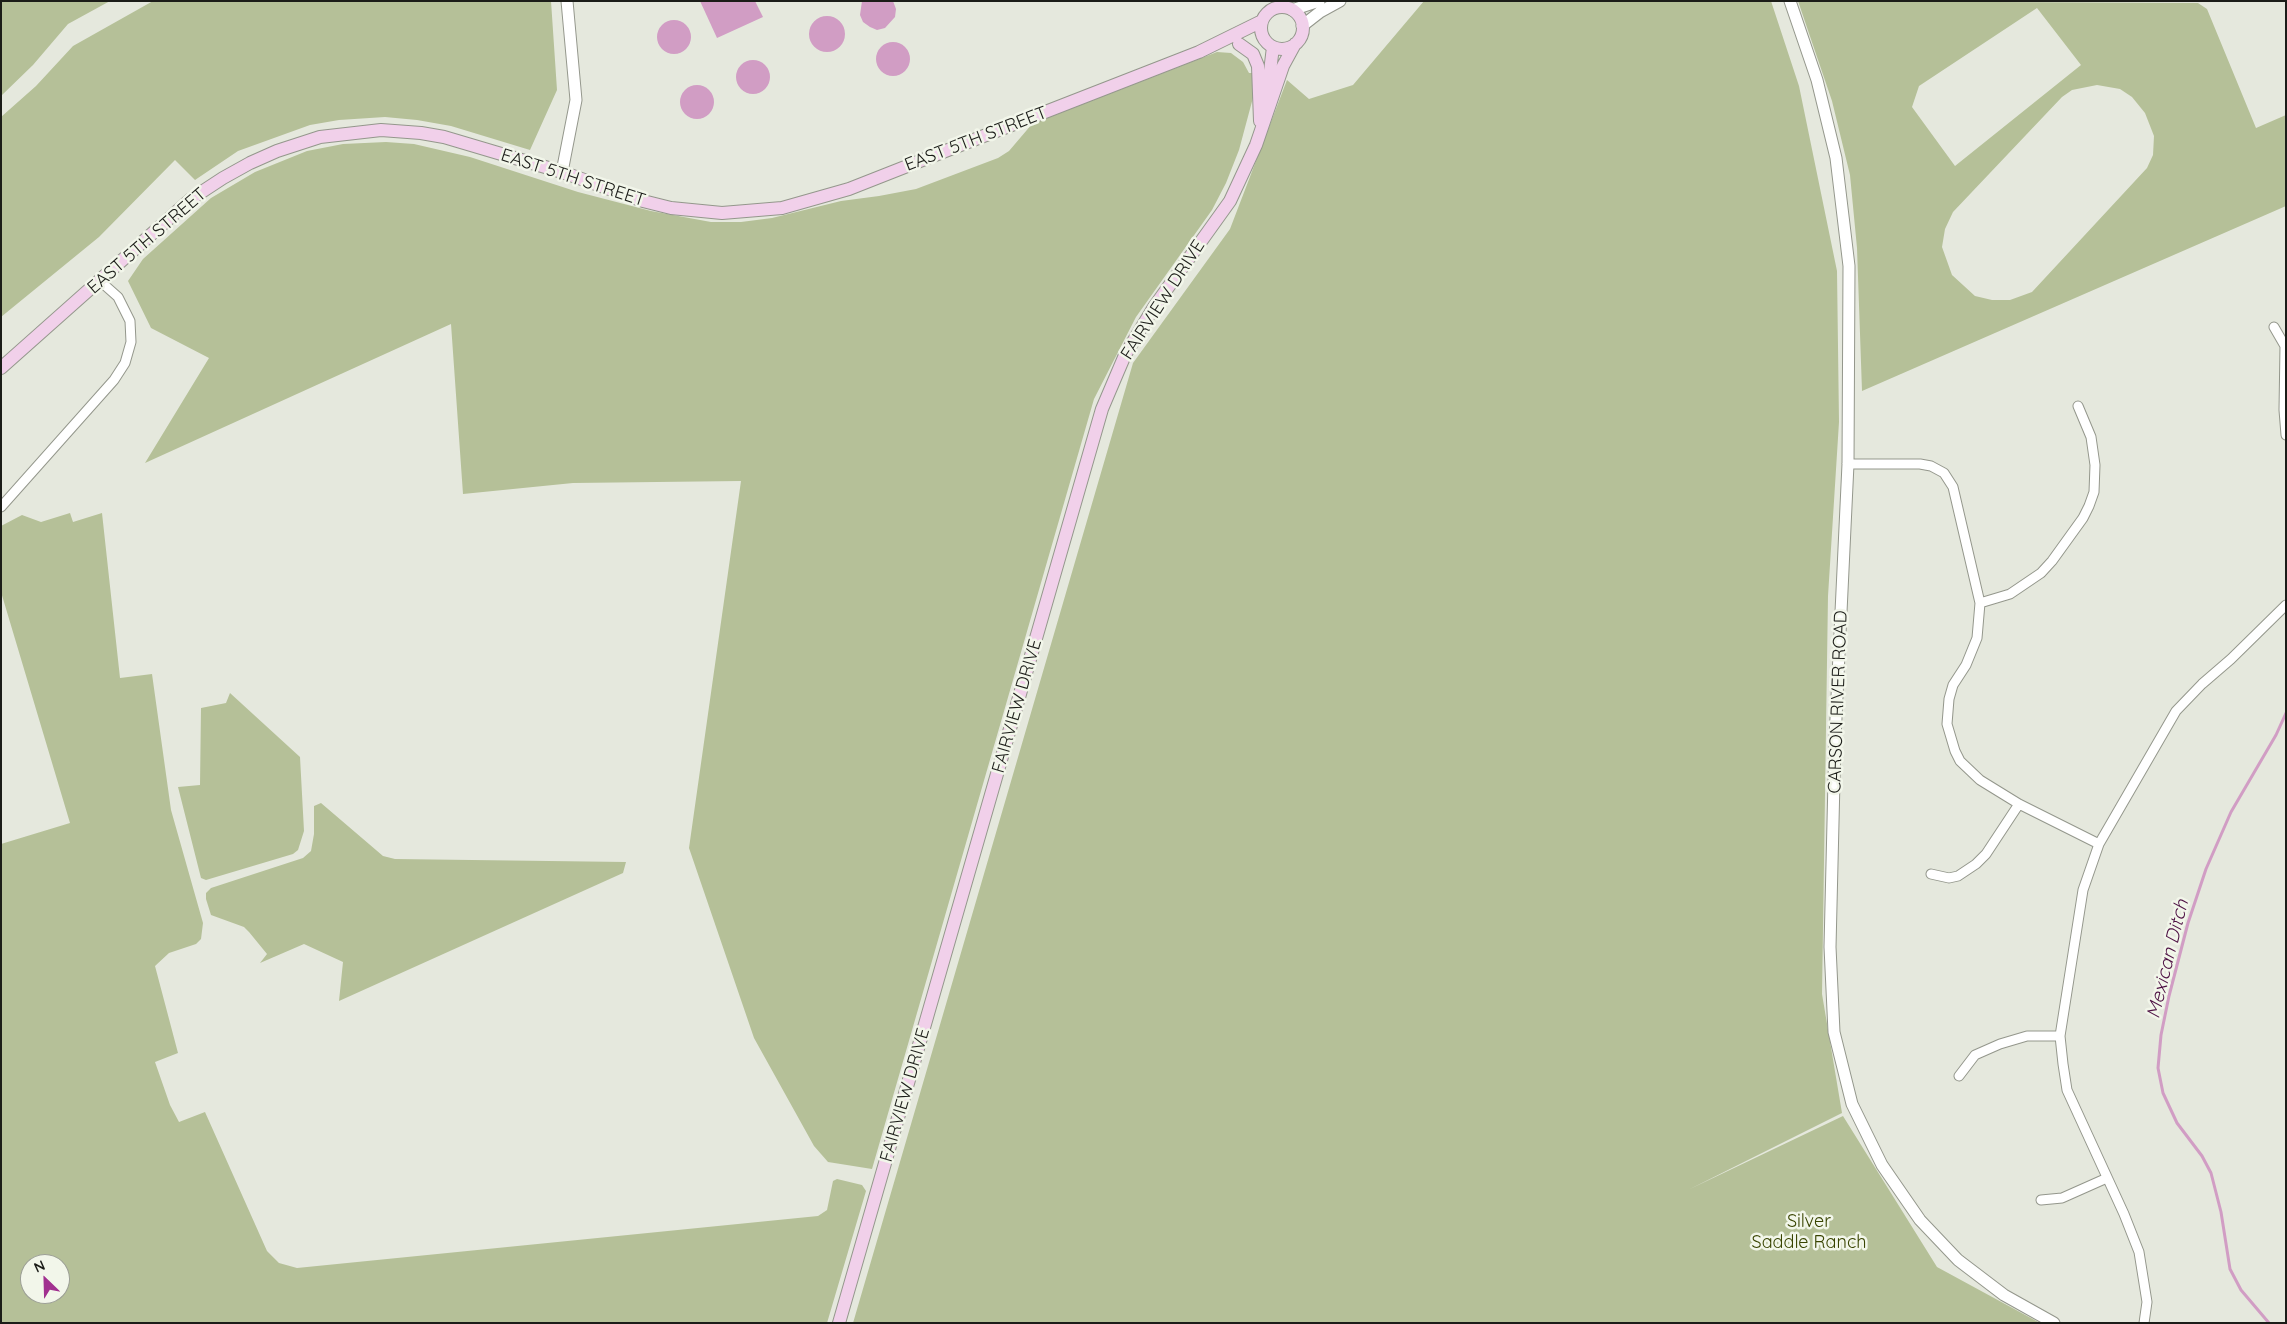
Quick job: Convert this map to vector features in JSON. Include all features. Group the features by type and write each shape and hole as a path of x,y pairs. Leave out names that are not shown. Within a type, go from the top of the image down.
{"main road":[{"path":"1290,6 1298,15 1302,26 1302,34 1295,44 1285,48 1270,44 1262,33 1268,11 1290,6"},
{"name":"EAST 5TH STREET","path":"1,368 191,199 223,178 278,151 320,137 381,130 421,133 444,137 562,172 643,201 671,208 722,213 782,208 849,189 1199,52 1268,11"},
{"name":"EAST 5TH STREET","path":"1199,52 1254,41 1270,44"},
{"path":"1240,44 1253,54 1258,66 1261,126"},
{"name":"FAIRVIEW DRIVE","path":"1261,126 1270,44"},
{"name":"FAIRVIEW DRIVE","path":"839,1323 1102,408 1125,356 1140,331 1230,201 1256,145 1283,66 1295,44"}],"street":[{"path":"562,172 576,100 567,1"},
{"path":"1290,6 1319,1"},
{"path":"1302,26 1320,12 1340,1"},
{"name":"CARSON RIVER ROAD","path":"1790,1 1817,80 1836,158 1849,266 1848,464 1836,739 1830,947 1834,1032 1852,1104 1882,1165 1920,1220 1958,1260 1996,1289 2054,1323"},
{"path":"1,507 114,380 125,363 131,342 130,322 118,298 100,281"},
{"path":"2274,328 2285,346 2284,410 2286,435"},
{"path":"1980,603 2010,594 2041,573 2083,518 2089,506 2094,492 2095,465 2091,437 2078,406"},
{"path":"1848,464 1920,464 1930,466 1944,473 1953,487 1980,603 1977,638 1966,665 1953,685 1949,699 1947,724 1960,761 1970,772 2019,804 2099,844"},
{"path":"2144,1323 2147,1302 2139,1252 2124,1214 2067,1090 2060,1036 2080,918 2082,890 2099,844 2176,711 2286,605"},
{"path":"1931,874 1948,878 1958,876 1976,864 1986,854 2019,804"},
{"path":"1959,1076 1975,1055 2000,1044 2027,1036 2060,1036"},
{"path":"2041,1200 2062,1198 2106,1178"}],"green space":[{"path":"1,1 110,1 68,24 33,65 1,96"},
{"path":"153,1 551,1 557,90 530,150 451,126 385,117 339,120 310,125 238,151 195,180 175,160 99,237 1,317 1,117 36,86 73,46"},
{"name":"Silver Saddle Ranch","path":"1424,1 1771,1 1799,86 1837,271 1839,422 1828,596 1822,994 1842,1113 1690,1189 1843,1116 1937,1267 2040,1323 853,1323 1133,363 1230,229 1287,80 1309,99 1353,85"},
{"path":"1798,1 2198,3 2207,9 2256,128 2286,115 2286,206 1862,391 1857,248 1850,175 1832,101","holes":["2037,8 2081,65 1955,166 1912,107 1919,86","2097,85 2120,89 2132,97 2145,113 2154,136 2153,155 2147,168 2032,292 2010,300 1992,300 1975,296 1952,275 1942,247 1945,229 1953,212 2062,97 2072,90"]},
{"path":"1217,52 1231,53 1243,62 1249,73 1255,73 1254,94 1239,150 1226,183 1212,210 1136,317 1094,399 872,1169 828,1162 814,1146 754,1038 689,848 741,481 573,483 463,494 451,324 145,463 209,358 151,328 128,281 143,259 211,198 255,172 307,151 343,144 386,142 414,144 470,157 578,192 651,211 711,222 741,222 772,218 841,201 916,189 998,158 1009,151 1032,124"},
{"path":"70,513 73,522 102,513 120,678 152,674 171,810 203,923 201,939 196,944 169,953 155,966 178,1053 155,1062 170,1105 179,1122 205,1112 267,1251 279,1263 297,1268 818,1216 827,1210 833,1181 837,1179 862,1185 866,1191 827,1323 1,1323 1,844 70,823 1,592 1,526 22,515 41,522"},
{"path":"230,693 300,757 304,831 298,850 293,854 206,880 201,878 178,787 200,785 201,708 226,703"},
{"path":"321,803 383,856 395,859 626,862 623,873 339,1001 343,962 304,944 260,963 267,954 249,932 244,927 211,915 206,899 206,893 211,888 303,858 311,851 314,834 314,806"}],"shaded area":[{"path":"700,1 755,1 763,17 717,38"},
{"path":"862,1 893,1 896,9 895,17 885,28 877,30 870,27 863,22 860,15"},
{"path":"827,16 834,17 840,21 844,27 844,41 840,47 834,51 827,52 820,51 814,47 810,41 809,34 810,27 814,21 820,17"},
{"path":"674,20 686,25 691,37 686,49 674,54 662,49 657,37 662,25"},
{"path":"893,42 905,47 910,59 905,71 893,76 881,71 876,59 881,47"},
{"path":"753,60 765,65 770,77 765,89 753,94 741,89 736,77 741,65"},
{"path":"697,85 709,90 714,102 709,114 697,119 685,114 680,102 685,90"}],"waterway":[{"name":"Mexican Ditch","path":"2269,1323 2241,1290 2230,1269 2221,1212 2211,1173 2202,1156 2177,1123 2163,1093 2158,1068 2161,1035 2169,996 2188,923 2206,869 2231,812 2276,735 2286,713"}]}
